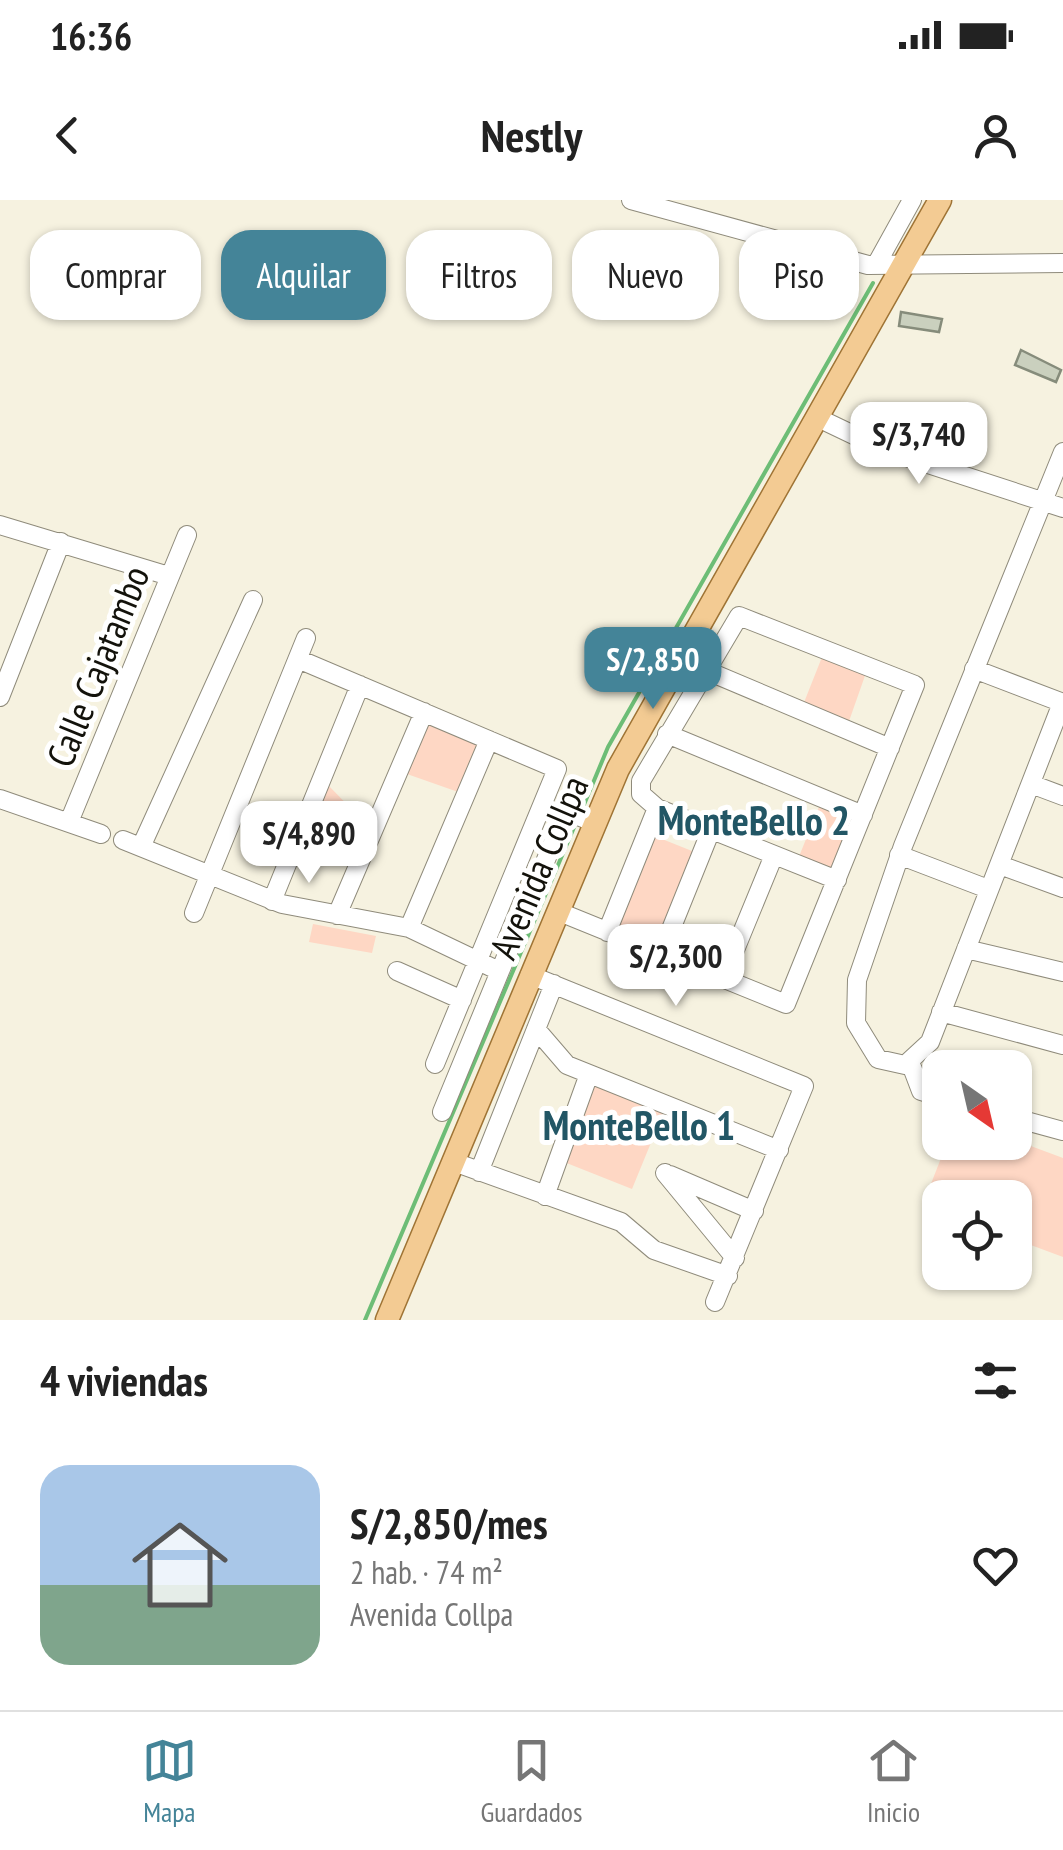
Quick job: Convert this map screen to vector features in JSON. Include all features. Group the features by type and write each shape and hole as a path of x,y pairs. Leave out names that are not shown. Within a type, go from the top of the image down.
{"main road":[{"name":"Avenida Collpa","path":"387,1320 618,769 940,200"}],"street":[{"path":"631,200 876,266 1063,263"},
{"path":"876,266 912,200"},
{"path":"816,418 885,450 1063,508"},
{"path":"974,668 1062,703 930,1042 910,1062 891,1064 873,1055 860,1034 854,1012 857,980 900,855 974,668 1063,452"},
{"path":"0,525 169,576"},
{"name":"Calle Cajatambo","path":"69,822 186,535"},
{"path":"0,697 9,650 60,542"},
{"path":"253,600 132,843 272,900 409,928 498,970"},
{"path":"557,911 786,1004 916,685 746,616 733,620 668,734 640,787 641,794 657,808 836,880"},
{"path":"194,913 306,638"},
{"path":"298,659 558,769 435,1064"},
{"path":"679,659 890,748"},
{"path":"272,900 360,685"},
{"path":"337,916 424,712"},
{"path":"668,734 863,815"},
{"path":"409,928 489,740"},
{"path":"1031,784 1063,796"},
{"path":"0,798 101,834"},
{"path":"607,932 657,808"},
{"path":"442,1112 566,811 594,823"},
{"path":"661,954 712,830"},
{"path":"723,979 774,855"},
{"path":"900,855 988,889"},
{"path":"1000,865 1063,888"},
{"path":"966,949 1063,972"},
{"path":"397,971 462,1000"},
{"path":"530,975 804,1086 715,1302"},
{"path":"479,1172 554,984"},
{"path":"940,1012 1063,1045"},
{"path":"536,1029 567,1065 779,1150"},
{"path":"910,1062 922,1090"},
{"path":"545,1196 589,1074"},
{"path":"1032,1123 1063,1132"},
{"path":"454,1162 621,1222 654,1250 731,1267"},
{"path":"731,1267 664,1173 754,1211"}],"shaded area":[{"path":"824,652 867,670 848,724 803,705"},
{"path":"429,719 484,743 461,793 407,774"},
{"path":"329,786 369,827 357,854 315,820"},
{"path":"821,802 856,817 832,873 798,859"},
{"path":"652,835 697,853 659,947 614,929"},
{"path":"313,924 376,936 372,953 309,942"},
{"path":"593,1082 664,1111 632,1189 564,1162"},
{"path":"1032,1146 1063,1158 1063,1257 1032,1245 1032,1180 932,1180 940,1160 1032,1160"}],"building":[{"path":"901,312 942,319 939,332 899,326"},
{"path":"1021,350 1061,370 1056,382 1015,365"}],"waterway":[{"path":"583,807 608,747 873,283"},
{"path":"365,1320 575,825"}],"district":[{"name":"MonteBello 2","path":"754,820"},
{"name":"MonteBello 1","path":"639,1125"}]}
